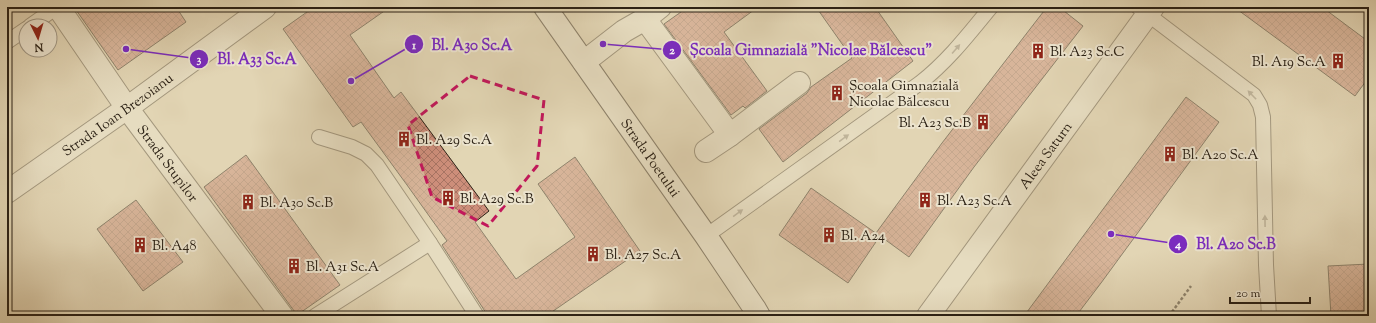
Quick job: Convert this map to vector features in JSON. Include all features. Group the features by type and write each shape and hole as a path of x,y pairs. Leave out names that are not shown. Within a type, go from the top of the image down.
{"street":[{"name":"Strada Stupilor","path":"58,7 127,108 282,316"},
{"name":"Strada Ioan Brezoianu","path":"7,192 127,108 265,7"},
{"name":"Strada Poetului","path":"545,7 760,314"},
{"name":"Aleea Saturn","path":"928,316 1146,9"},
{"path":"584,62 624,31 652,13 730,135"},
{"path":"706,151 730,135 799,83"}],"lane":[{"name":"Strada Stupilor","path":"42,18 58,7"},
{"path":"706,236 938,69 991,7"},
{"name":"Aleea Saturn","path":"1146,9 1254,95 1260,105 1263,117 1268,316"},
{"path":"7,42 18,34"},
{"path":"319,137 352,147 366,154 377,165 477,316"},
{"path":"315,316 430,243"}],"path":[{"path":"1169,316 1191,286"}],"highlighted area":[{"path":"470,76 544,100 537,166 488,226 432,197 408,125"}],"building":[{"path":"74,7 176,7 186,22 118,70"},
{"path":"314,7 390,7 350,35 394,98 401,92 489,211 475,222 516,279 575,237 538,184 575,157 640,251 546,316 488,316 442,245 447,241 407,185 361,122 353,127 283,29"},
{"path":"688,7 758,7 724,32 767,91 745,108 743,106 731,115 664,24"},
{"name":"Școala Gimnazială Nicolae Bălcescu","path":"816,7 875,7 913,61 783,162 759,129 807,93 811,87 852,58"},
{"path":"1047,7 1059,7 1083,26 974,167 909,257 876,233 942,143"},
{"name":"Bl. A19 Sc.A","path":"1234,7 1322,7 1369,42 1369,77 1355,96"},
{"path":"1186,97 1219,122 1101,283 1076,316 1024,316"},
{"path":"246,155 340,285 297,315 204,187"},
{"name":"Bl. A24","path":"811,188 880,236 848,283 779,235"},
{"name":"Bl. A48","path":"136,200 183,262 143,291 97,229"},
{"path":"1369,264 1369,316 1331,316 1328,266"}],"place":[{"name":"Școala Gimnazială \"Nicolae Bălcescu\"","path":"603,44"},
{"name":"Bl. A33 Sc.A","path":"126,49"},
{"name":"Bl. A23 Sc.C","path":"1038,51"},
{"name":"Bl. A19 Sc.A","path":"1338,61"},
{"name":"Bl. A30 Sc.A","path":"351,81"},
{"name":"Școala Gimnazială Nicolae Bălcescu","path":"837,93"},
{"name":"Bl. A23 Sc.B","path":"983,122"},
{"name":"Bl. A29 Sc.A","path":"404,139"},
{"name":"Bl. A20 Sc.A","path":"1170,154"},
{"name":"Bl. A29 Sc.B","path":"448,198"},
{"name":"Bl. A23 Sc.A","path":"925,200"},
{"name":"Bl. A30 Sc.B","path":"248,202"},
{"name":"Bl. A20 Sc.B","path":"1111,234"},
{"name":"Bl. A24","path":"829,235"},
{"name":"Bl. A48","path":"140,245"},
{"name":"Bl. A27 Sc.A","path":"593,254"},
{"name":"Bl. A31 Sc.A","path":"294,266"}]}
